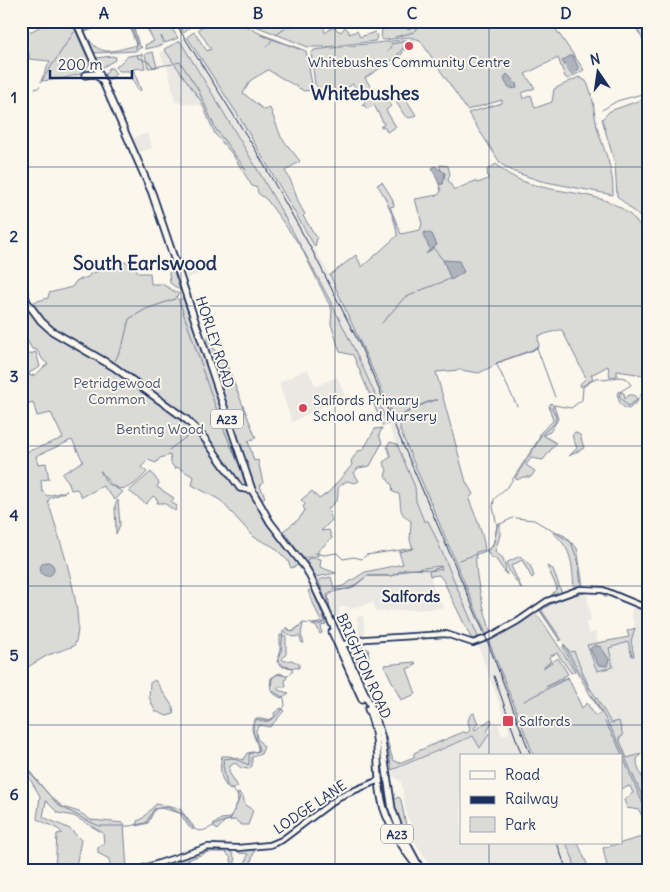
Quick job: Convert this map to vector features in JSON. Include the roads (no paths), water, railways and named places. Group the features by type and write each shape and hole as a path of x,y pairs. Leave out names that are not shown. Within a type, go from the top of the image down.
{"main road":[{"name":"HORLEY ROAD","path":"76,21 142,169 171,244 252,490"},
{"path":"85,75 94,74 100,78"},
{"path":"21,283 27,302 41,321 52,330 114,367 174,409 205,439 240,488 252,490"},
{"name":"BRIGHTON ROAD","path":"252,490 270,522 302,563 318,595 374,724 378,748 379,780"},
{"name":"BRIGHTON ROAD","path":"339,646 377,721 395,821 422,870"},
{"name":"A23","path":"379,780 382,804 402,844 422,870"}],"street":[{"path":"339,646 350,641 446,634 473,643 487,638 518,621 547,601 586,588 609,592 649,609"},
{"name":"LODGE LANE","path":"135,871 208,847 238,848 270,845 282,840 339,797 379,780"},
{"path":"369,784 376,786 380,792"}],"waterway":[{"path":"83,26 87,31 111,21"},
{"path":"130,21 137,44 136,49"},
{"path":"395,37 414,32 423,21"},
{"path":"276,35 286,28"},
{"path":"41,82 74,32"},
{"path":"261,35 299,49"},
{"path":"266,47 272,40"},
{"path":"391,44 408,41 397,56"},
{"path":"388,51 391,46"},
{"path":"137,55 138,58 149,62 153,67 173,64"},
{"path":"176,63 180,62 198,89 215,128 246,170"},
{"path":"35,89 40,87"},
{"path":"21,93 29,91"},
{"path":"602,110 617,101 649,92"},
{"path":"434,249 443,260"},
{"path":"419,291 450,279"},
{"path":"382,323 404,298 416,293"},
{"path":"115,361 123,344 129,319 146,309 175,299"},
{"path":"179,301 194,343"},
{"path":"67,337 112,362 186,416"},
{"path":"194,344 202,366"},
{"path":"517,406 496,363 537,348 555,397"},
{"path":"202,369 219,416"},
{"path":"459,560 486,551 493,545 497,526 493,507 494,499 509,485 542,434 555,423 556,417 552,408 554,405 571,408 582,400 583,387 597,377 604,380 619,377 626,378 631,385 621,391 619,396 628,406 636,401 644,391 649,390"},
{"path":"219,418 242,472"},
{"path":"191,420 199,428"},
{"path":"169,450 194,431"},
{"path":"242,474 245,484"},
{"path":"498,525 513,518"},
{"path":"516,518 534,520 571,542 578,561 581,585"},
{"path":"315,553 324,555 337,553 343,559 354,557 362,559 366,555 414,548"},
{"path":"331,613 328,596 334,592 351,588 367,576 391,576 405,569 431,570 441,567"},
{"path":"21,624 23,583 26,582 23,574"},
{"path":"540,611 560,640"},
{"path":"21,763 58,805 99,826 129,826 146,823 154,809 167,807 184,815 189,824 200,831 230,820 240,797 227,785 223,766 224,759 232,758 249,765 249,754 259,751 253,731 254,723 257,719 262,721 270,720 285,706 284,698 271,690 272,678 277,674 288,676 293,671 291,667 284,666 278,661 283,631 287,627 292,632 303,623 325,622"},
{"path":"21,630 24,646 21,652"},
{"path":"564,645 590,690"},
{"path":"524,701 568,678"},
{"path":"592,695 618,741 649,812"},
{"path":"605,722 622,754"},
{"path":"622,755 649,818"}],"railway":[{"path":"174,21 255,149 313,252 359,343 485,635 530,754"},
{"path":"494,676 521,754"},
{"path":"557,844 567,871"}],"place":[{"name":"Whitebushes Community Centre","path":"409,46"},
{"name":"Salfords Primary School and Nursery","path":"303,408"},
{"name":"Salfords","path":"508,721"}],"district":[{"name":"Whitebushes","path":"365,93"},
{"name":"South Earlswood","path":"145,263"},
{"name":"Salfords","path":"411,596"}],"park label":[{"name":"Petridgewood Common","path":"117,392"},
{"name":"Benting Wood","path":"160,429"}]}
